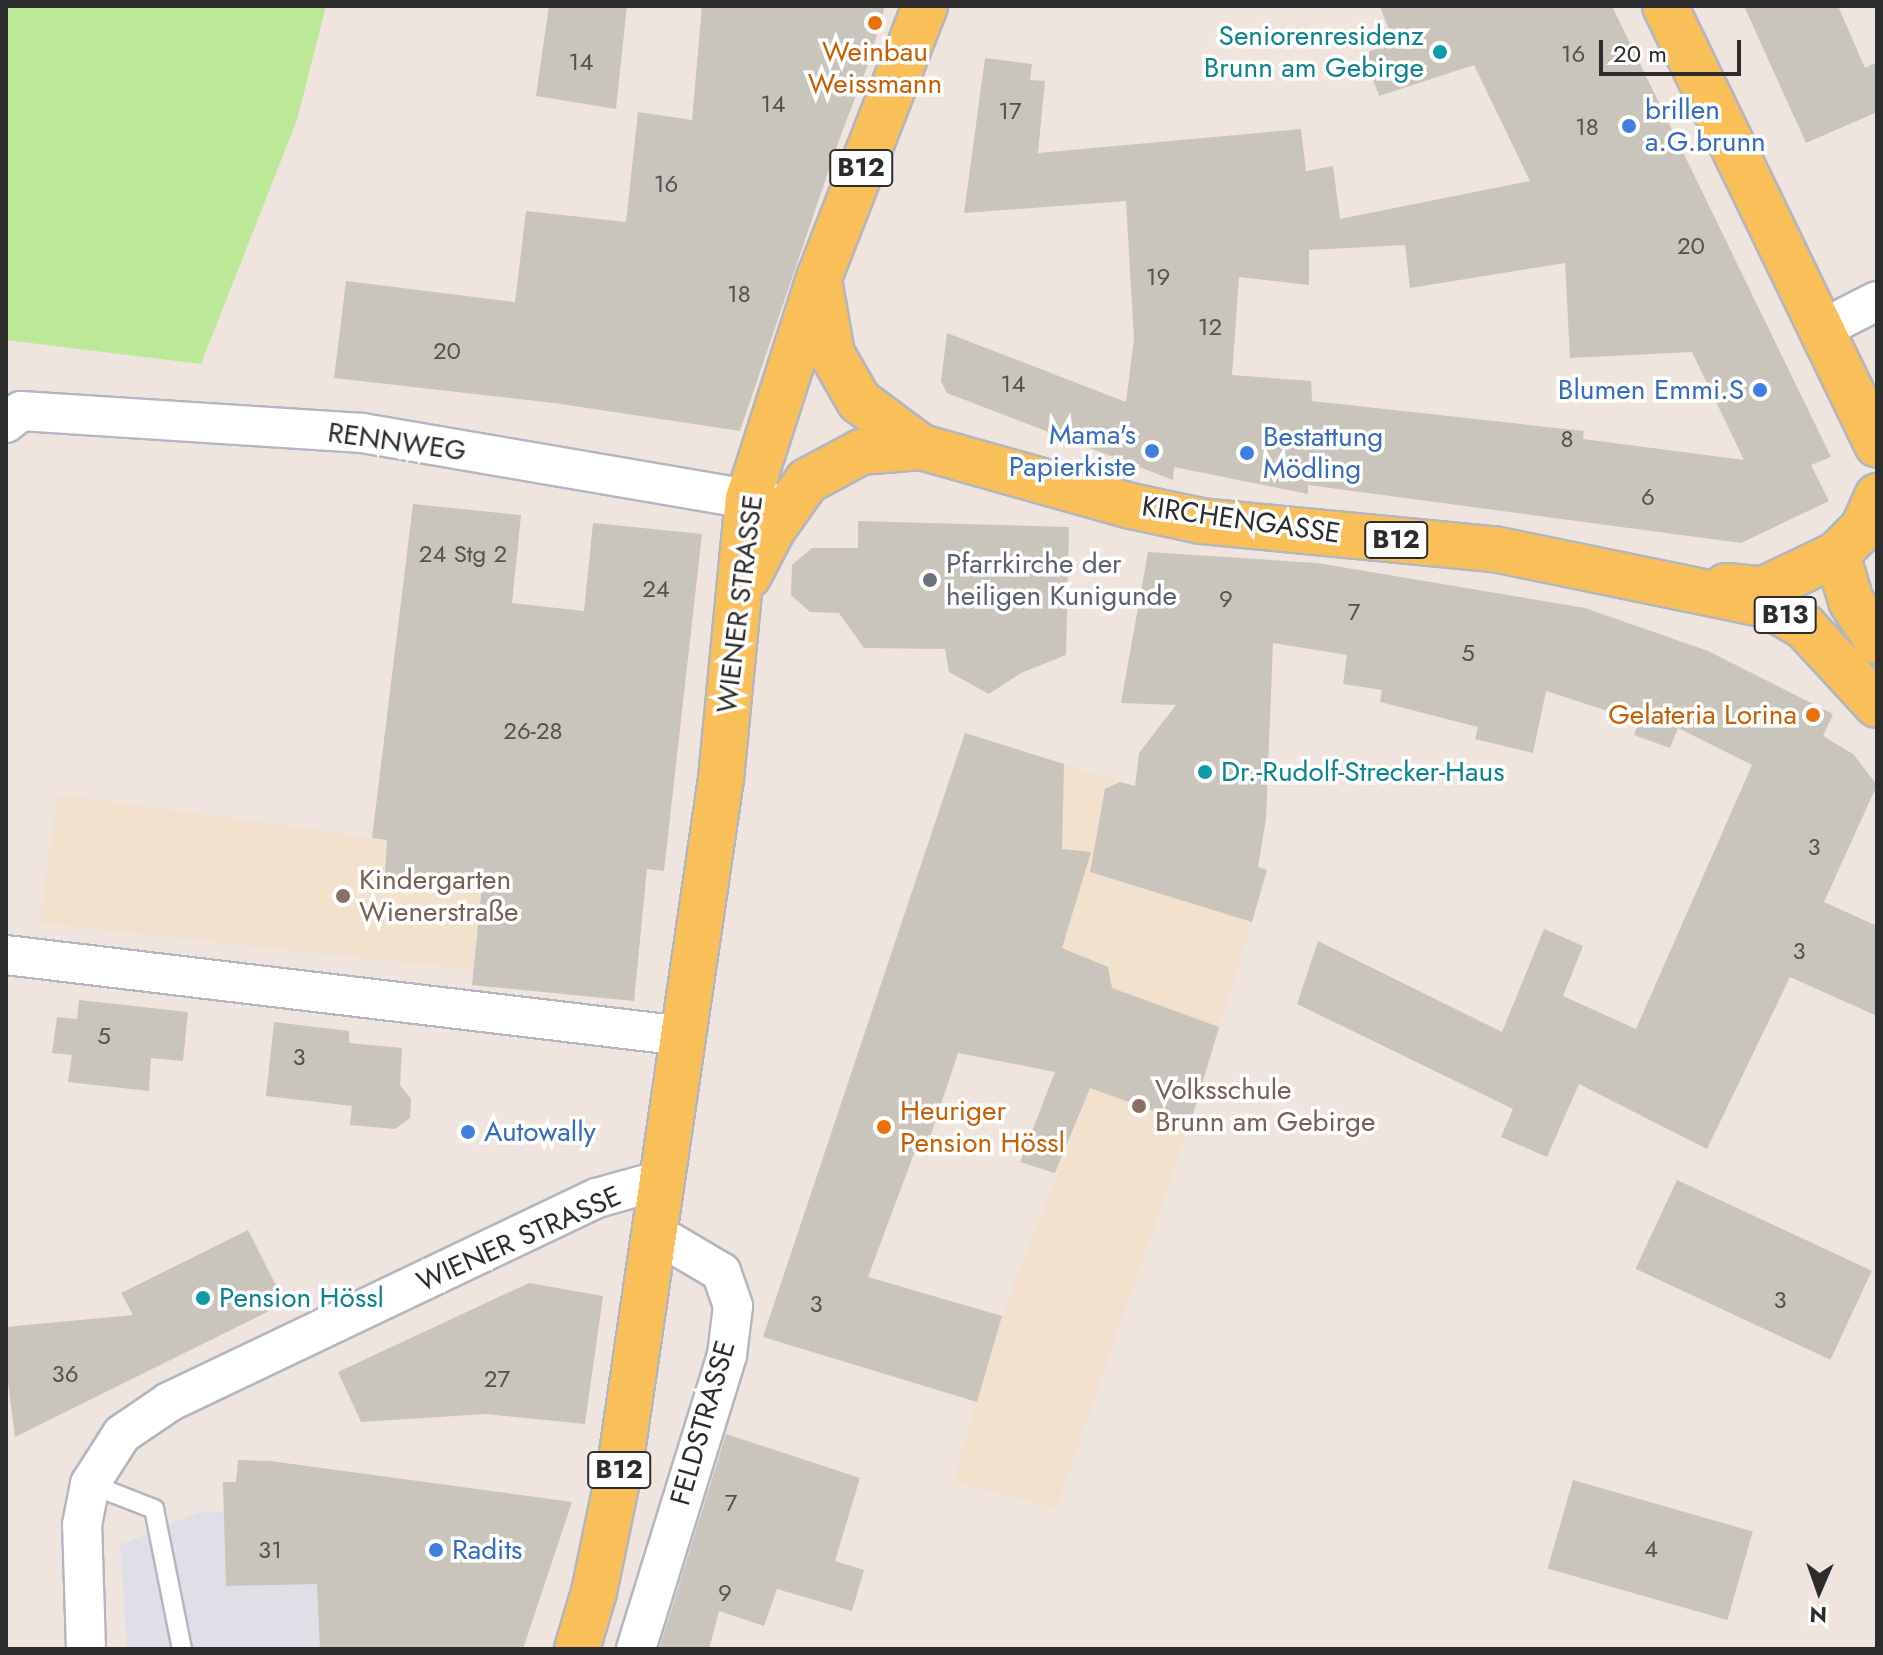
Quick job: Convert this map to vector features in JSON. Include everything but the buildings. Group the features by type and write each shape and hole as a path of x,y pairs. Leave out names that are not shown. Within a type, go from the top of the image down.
{"main road":[{"name":"WIENER STRASSE","path":"768,503 819,278 925,6"},
{"path":"1665,6 1877,444"},
{"name":"KIRCHENGASSE","path":"819,278 832,354 859,401 921,447"},
{"name":"KIRCHENGASSE","path":"739,595 768,503 861,452 921,447 1131,506 1201,521 1494,549 1660,582"},
{"name":"B12","path":"1660,582 1764,589 1837,554 1863,528 1877,496"},
{"name":"B13","path":"1837,554 1851,601 1877,641"},
{"name":"B13","path":"1660,582 1767,605 1805,627 1877,705"},
{"name":"WIENER STRASSE","path":"577,1649 594,1592 620,1466 721,779 739,595"}],"street":[{"path":"1820,330 1877,301"},
{"name":"RENNWEG","path":"6,423 21,411 362,433 768,503"},
{"path":"6,955 683,1036"},
{"name":"WIENER STRASSE","path":"90,1484 122,1434 169,1402 597,1198 661,1180"},
{"name":"FELDSTRASSE","path":"636,1649 727,1355 733,1306 721,1272 653,1232"},
{"path":"86,1649 82,1525 90,1484"}],"lane":[{"path":"90,1484 154,1509 182,1649"}],"shaded area":[{"name":"Volksschule Brunn am Gebirge","path":"965,733 1265,827 1254,866 1267,870 1252,922 1190,1124 1056,1509 953,1481 1002,1316 1090,1088 883,983"},
{"name":"Kindergarten Wienerstraße","path":"58,794 387,840 542,857 634,1001 472,985 473,970 39,923"},
{"path":"203,1511 315,1516 320,1649 127,1649 120,1545"}],"green space":[{"path":"6,6 326,6 297,120 201,364 6,340"}],"place":[{"name":"Weinbau Weissmann","path":"875,23"},
{"name":"Seniorenresidenz Brunn am Gebirge","path":"1440,52"},
{"name":"brillen a.G.brunn","path":"1629,126"},
{"name":"Blumen Emmi.S","path":"1760,390"},
{"name":"Mama's Papierkiste","path":"1152,451"},
{"name":"Bestattung Mödling","path":"1247,453"},
{"name":"Pfarrkirche der heiligen Kunigunde","path":"930,580"},
{"name":"Gelateria Lorina","path":"1813,715"},
{"name":"Dr.-Rudolf-Strecker-Haus","path":"1205,772"},
{"name":"Kindergarten Wienerstraße","path":"343,896"},
{"name":"Volksschule Brunn am Gebirge","path":"1139,1106"},
{"name":"Heuriger Pension Hössl","path":"884,1127"},
{"name":"Autowally","path":"468,1132"},
{"name":"Pension Hössl","path":"203,1298"},
{"name":"Radits","path":"436,1550"}]}
